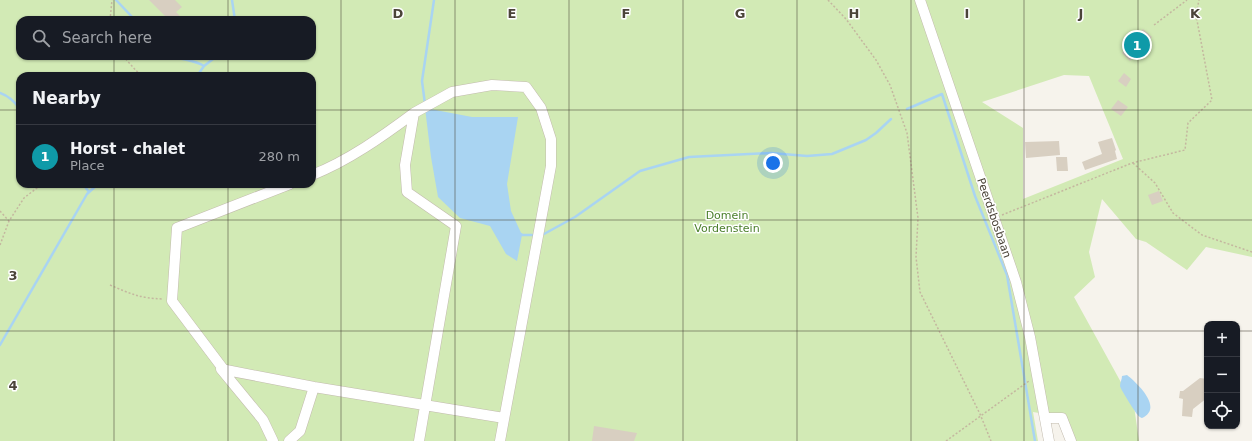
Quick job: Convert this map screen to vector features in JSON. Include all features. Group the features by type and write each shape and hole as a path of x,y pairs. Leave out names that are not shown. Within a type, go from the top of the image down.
{"street":[{"name":"Peerdsbosbaan","path":"920,0 1016,282 1030,337 1049,441"},
{"path":"316,174 332,168 414,113 452,92 492,85 526,87 541,108 551,139 551,166 500,441"},
{"path":"414,113 405,165 407,192 456,226 418,441"},
{"path":"280,188 177,228 172,301 224,370 314,387 504,418"},
{"path":"224,370 221,369 263,420 273,441"},
{"path":"290,441 300,431 314,387"},
{"path":"1045,418 1062,418 1071,441"}],"path":[{"path":"110,16 112,0"},
{"path":"828,0 846,19 876,60 890,85 908,133 918,218 916,257 920,292 981,417 991,441"},
{"path":"1154,25 1187,0"},
{"path":"995,218 1132,163 1185,150 1188,122 1212,100 1196,15 1199,0"},
{"path":"127,60 137,72"},
{"path":"1132,163 1155,183 1173,213 1202,235 1252,252"},
{"path":"0,245 9,221 24,198 37,188"},
{"path":"0,211 9,221"},
{"path":"110,285 133,296 146,299 172,301"},
{"path":"946,441 1037,375"}],"green space":[{"name":"Domein Vordenstein","path":"0,0 1252,0 1252,257 1206,247 1187,270 1146,242 1136,239 1102,199 1089,252 1095,277 1074,297 1134,406 1139,441 1073,441 1063,417 1033,412 1038,441 0,441","holes":["1064,75 1089,76 1123,159 1023,199 1023,128 982,102"]}],"water":[{"path":"425,108 472,117 518,117 507,184 511,211 522,235 517,261 506,254 490,226 460,218 438,197"},
{"path":"1127,375 1142,389 1150,402 1148,414 1142,418 1136,412 1120,386 1122,376"}],"building":[{"path":"149,0 175,0 182,7 176,12 180,16 165,16"},
{"path":"1143,29 1152,37 1130,61 1122,53"},
{"path":"1124,73 1131,79 1126,87 1118,81"},
{"path":"1118,100 1128,107 1121,116 1111,109"},
{"path":"1112,138 1117,159 1085,170 1082,162 1102,154 1098,142"},
{"path":"1059,141 1060,155 1026,158 1025,142"},
{"path":"1056,157 1067,157 1068,171 1057,171"},
{"path":"1159,191 1163,201 1152,205 1148,195"},
{"path":"1200,378 1204,379 1204,400 1193,409 1192,417 1182,416 1183,399 1179,398 1180,391 1183,391"},
{"path":"594,426 637,433 634,441 592,441"}],"waterway":[{"path":"116,0 131,16"},
{"path":"232,0 234,16"},
{"path":"425,104 422,81 434,0"},
{"path":"188,60 204,66"},
{"path":"200,72 204,66 212,60"},
{"path":"0,93 11,99 16,104"},
{"path":"907,109 942,94 975,196 1007,275 1035,441"},
{"path":"544,234 575,217 640,171 689,157 771,153 807,156 832,154 866,140 891,119"},
{"path":"86,188 89,192"},
{"path":"0,345 87,194 94,188"},
{"path":"521,234 532,235"}],"place":[{"name":"Horst - chalet","path":"1137,45"}]}
